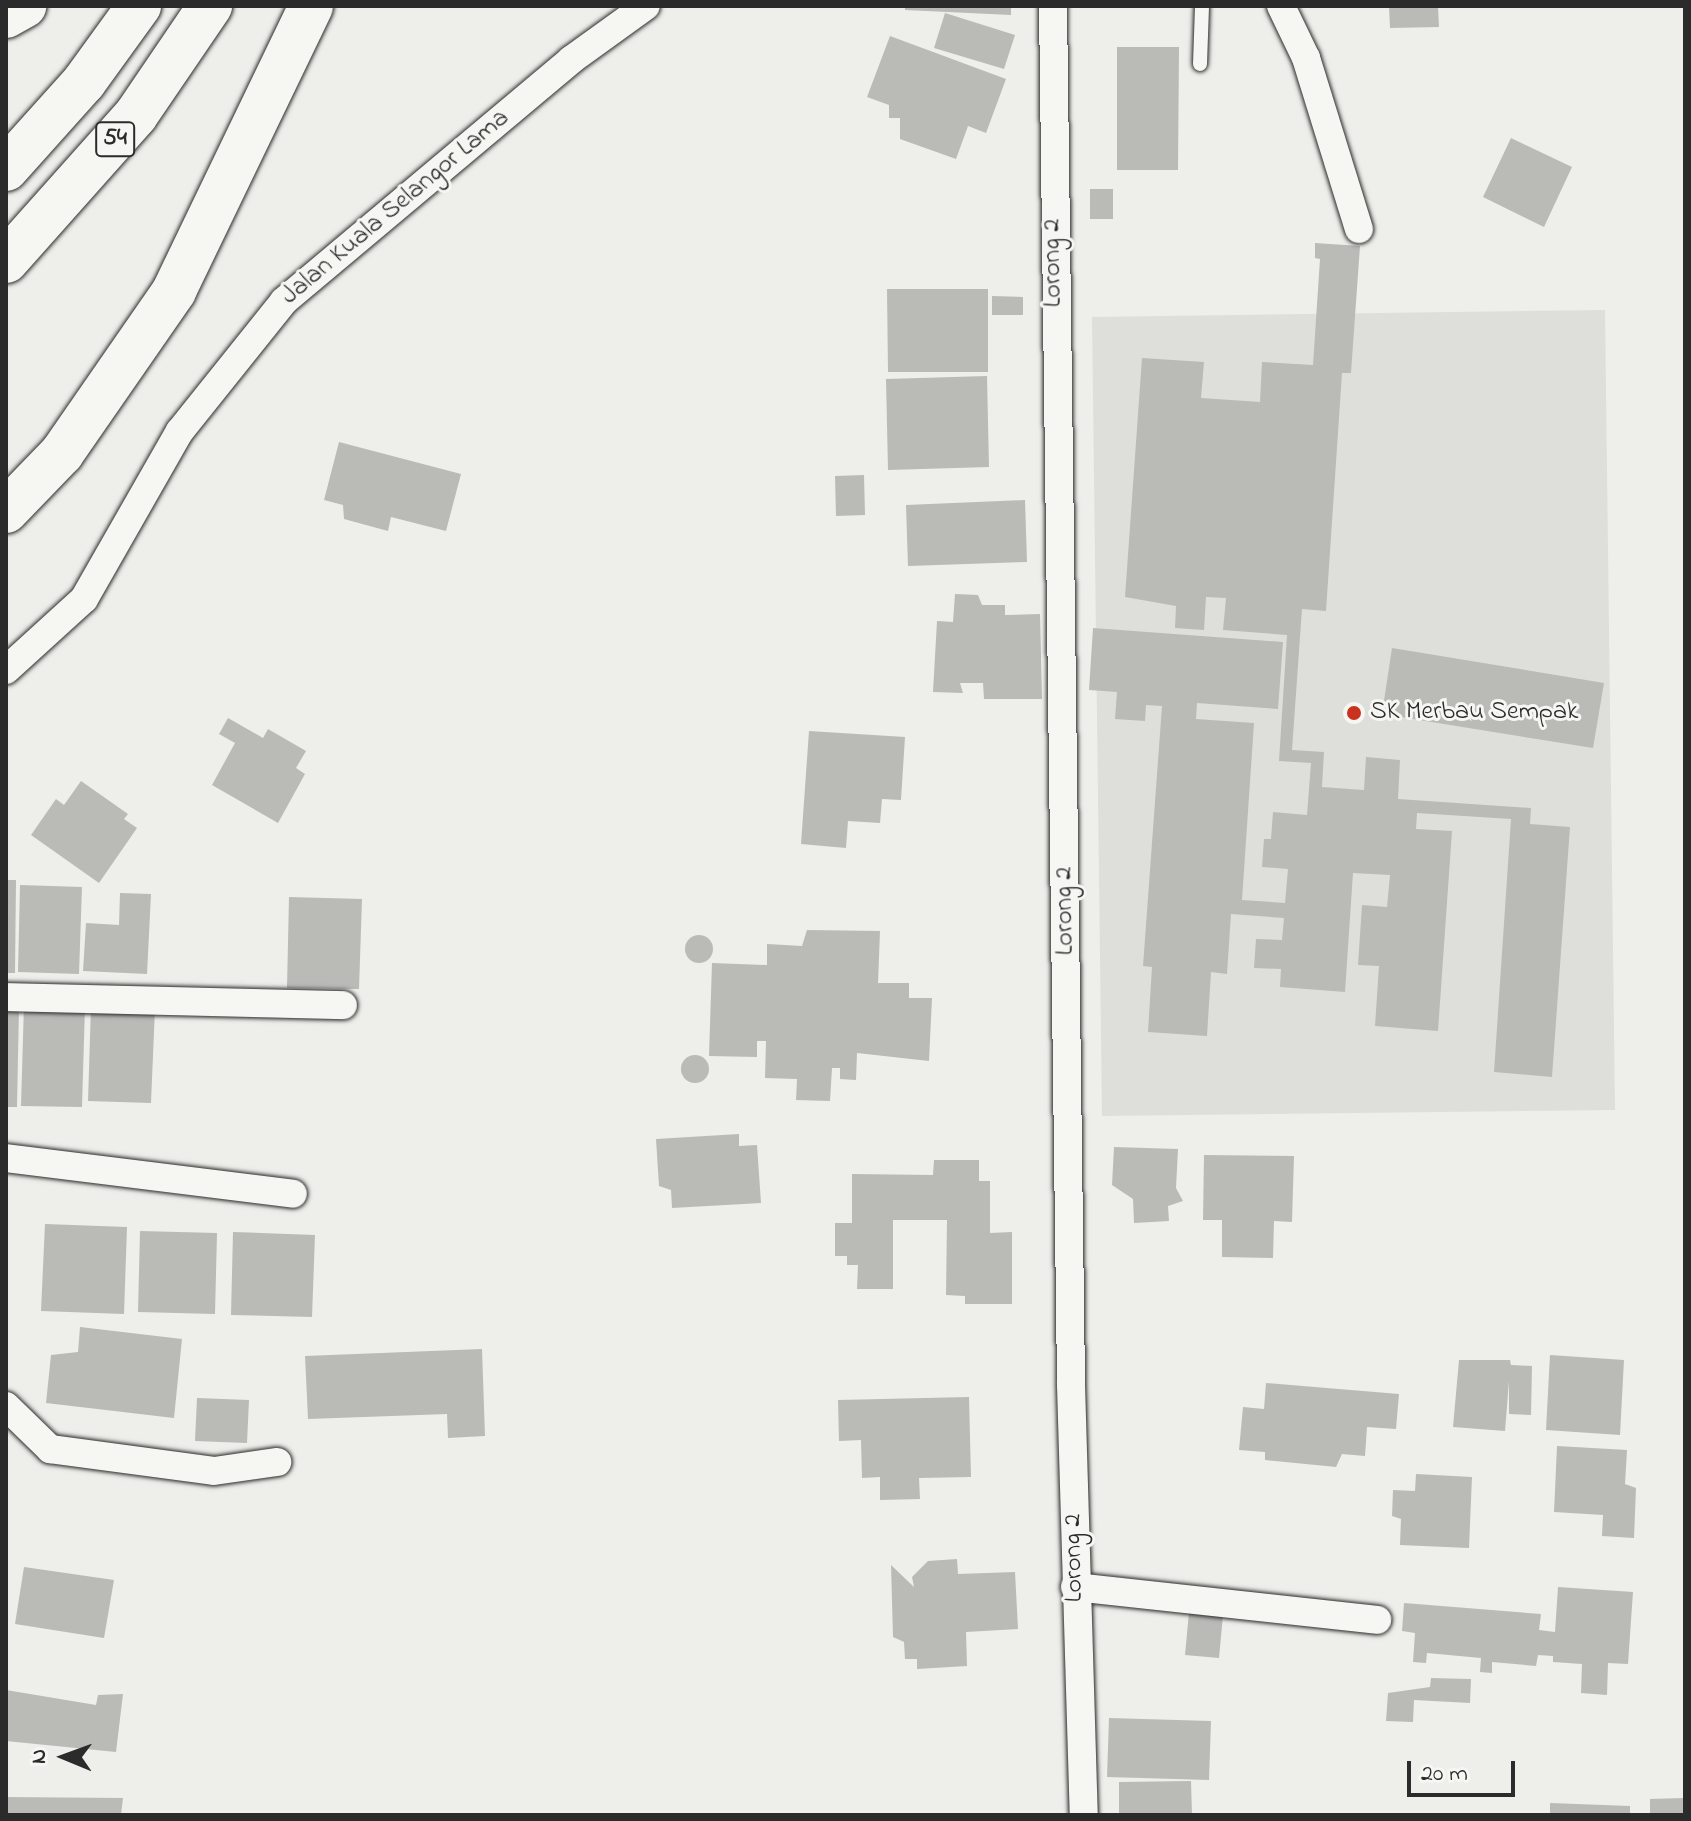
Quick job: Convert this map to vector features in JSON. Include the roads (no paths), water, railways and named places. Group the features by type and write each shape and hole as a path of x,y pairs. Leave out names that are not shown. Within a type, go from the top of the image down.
{"highway":[{"path":"6,16 24,6"},
{"name":"54","path":"6,169 84,82 139,6"},
{"name":"54","path":"6,261 136,115 210,6"},
{"path":"6,511 62,453 174,291 311,6"}],"street":[{"name":"Jalan Kuala Selangor Lama","path":"6,670 84,599 180,431 284,301 571,60 646,6"},
{"name":"Lorong 2","path":"1053,6 1075,1587 1084,1815"},
{"path":"1281,6 1306,58 1359,229"},
{"path":"6,997 343,1005"},
{"path":"6,1158 293,1194"},
{"path":"6,1406 50,1449 214,1471 277,1462"},
{"path":"1075,1587 1377,1620"}],"lane":[{"path":"1200,64 1202,6"}],"place":[{"name":"SK Merbau Sempak","path":"1354,713"}]}
